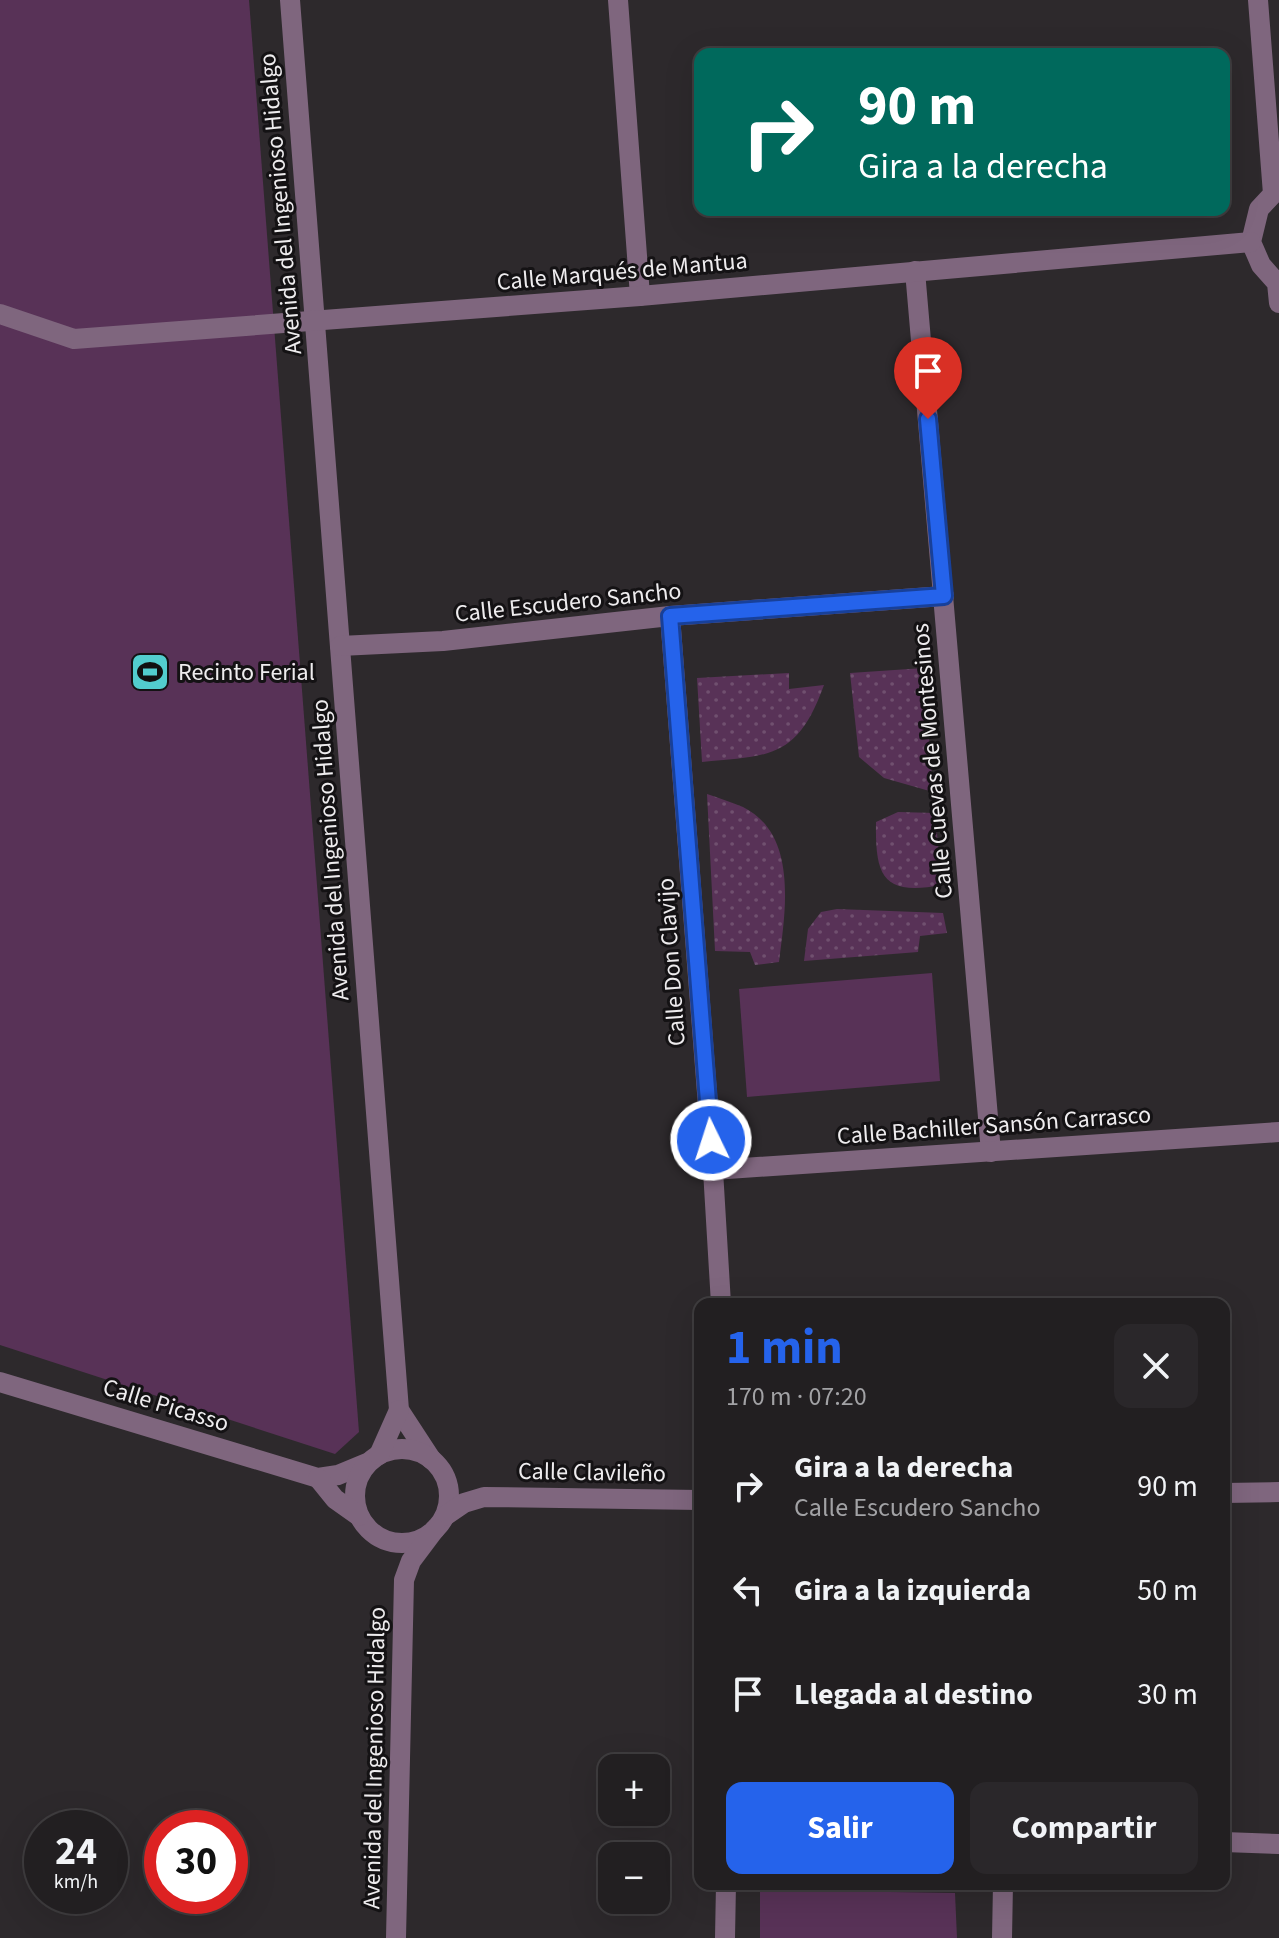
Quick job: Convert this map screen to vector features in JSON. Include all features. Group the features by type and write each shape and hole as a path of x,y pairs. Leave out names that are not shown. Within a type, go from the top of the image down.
{"street":[{"name":"Avenida del Ingenioso Hidalgo","path":"290,0 399,1410 437,1465"},
{"path":"618,0 640,296"},
{"path":"1258,0 1276,193 1259,209 1251,242 1261,265 1278,290"},
{"name":"Calle Marqués de Mantua","path":"0,314 74,339 640,296 1251,242"},
{"name":"Calle Cuevas de Montesinos","path":"915,271 991,1152"},
{"name":"Calle Escudero Sancho","path":"340,646 443,641 670,616 944,596"},
{"name":"Calle Don Clavijo","path":"670,616 721,1298"},
{"name":"Calle Bachiller Sansón Carrasco","path":"713,1170 1279,1132"},
{"name":"Calle Picasso","path":"0,1382 318,1478 335,1499 359,1516"},
{"name":"Avenida del Ingenioso Hidalgo","path":"373,1459 399,1410"},
{"path":"318,1478 338,1475 392,1449 406,1448 437,1465 448,1485 449,1501 440,1522 423,1538 409,1543 394,1543 367,1529 355,1503 355,1488 373,1459"},
{"name":"Calle Clavileño","path":"437,1465 464,1489 484,1497"},
{"path":"1230,1493 1279,1492"},
{"name":"Calle Clavileño","path":"440,1522 464,1503 484,1497 694,1500"},
{"name":"Avenida del Ingenioso Hidalgo","path":"396,1938 404,1580 411,1561 440,1522"},
{"name":"Avenida del Ingenioso Hidalgo","path":"380,1538 404,1580"},
{"path":"1230,1842 1279,1844"},
{"path":"725,1938 726,1890"},
{"path":"1002,1938 1003,1890"}],"shaded area":[{"name":"Recinto Ferial","path":"0,0 249,0 359,1432 335,1454 0,1345"},
{"path":"924,668 933,792 884,778 859,757 850,673"},
{"path":"789,673 789,689 824,685 804,727 780,748 765,754 702,762 697,678"},
{"path":"707,794 743,807 761,820 773,836 781,855 784,877 784,921 779,962 755,965 750,952 715,951"},
{"path":"898,812 935,813 942,885 907,888 886,878 878,857 876,822"},
{"path":"837,909 943,913 947,933 920,936 918,952 804,961 808,929 821,912"},
{"path":"932,973 940,1081 747,1097 739,989"},
{"path":"760,1890 955,1893 957,1938 760,1938"}],"place":[{"name":"Recinto Ferial","path":"150,672"}],"route":[{"path":"711,1140 670,616 944,596 928,419"}]}
